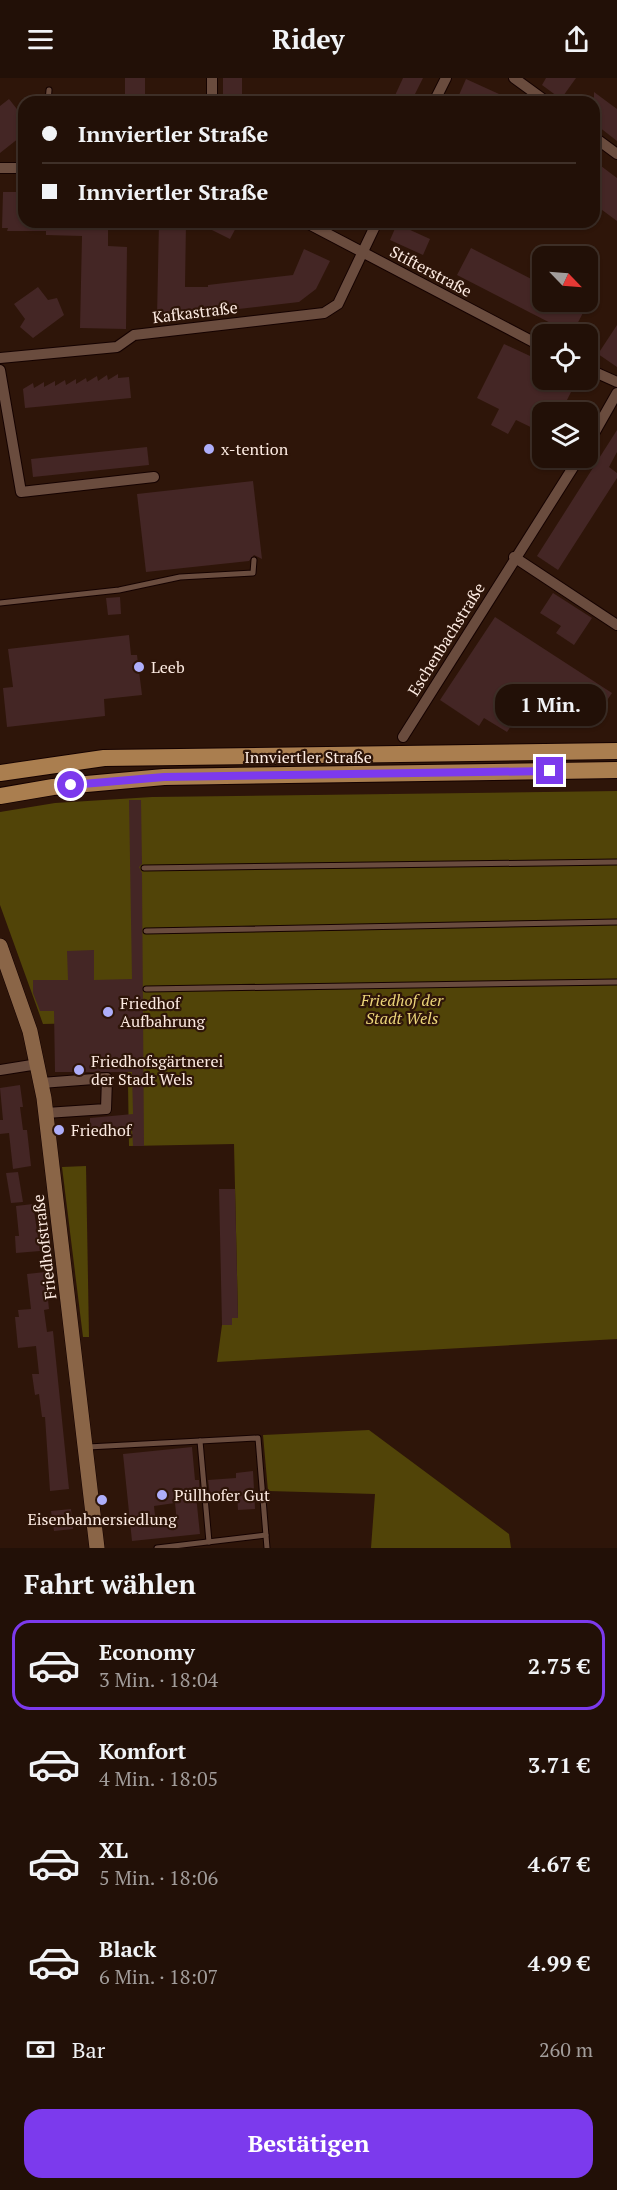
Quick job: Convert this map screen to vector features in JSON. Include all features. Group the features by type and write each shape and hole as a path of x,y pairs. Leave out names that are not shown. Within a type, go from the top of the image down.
{"main road":[{"name":"Innviertler Straße","path":"0,773 104,758 617,751"},
{"name":"Innviertler Straße","path":"0,796 52,787 164,777 617,770"}],"street":[{"path":"212,78 212,96"},
{"path":"437,96 446,78"},
{"path":"514,78 539,96"},
{"path":"600,141 617,154"},
{"path":"0,168 18,168"},
{"name":"Stifterstraße","path":"316,228 532,341"},
{"name":"Kafkastraße","path":"0,358 117,347 134,335 324,313 338,303 374,228"},
{"path":"0,370 21,492 154,477"},
{"path":"598,373 617,382"},
{"path":"598,426 617,393"},
{"name":"Eschenbachstraße","path":"403,738 514,557 572,468"},
{"path":"514,557 617,625"},
{"name":"Friedhofstraße","path":"0,946 30,1031 46,1113 97,1548"},
{"path":"0,1070 38,1064"},
{"path":"41,1083 107,1078 106,1109 46,1113"}],"lane":[{"path":"48,96 49,90"},
{"path":"0,603 119,590 180,577 254,573 254,560"},
{"path":"144,868 617,862"},
{"path":"146,931 617,922"},
{"path":"146,989 617,982"},
{"path":"86,1448 258,1438 267,1548"},
{"path":"200,1442 209,1542"},
{"path":"157,1548 266,1534"}],"green space":[{"name":"Friedhof der Stadt Wels","path":"617,791 617,1339 217,1362 222,1325 232,1325 232,1318 238,1318 234,1144 129,1146 127,1022 43,1024 0,905 0,812 55,803 152,797"},
{"path":"86,1166 89,1337 83,1337 62,1167"},
{"path":"369,1430 509,1534 511,1548 371,1548 375,1494 268,1491 263,1435"}],"building":[{"path":"125,78 145,78 145,96 125,96"},
{"path":"223,78 242,78 242,96 223,96"},
{"path":"403,78 423,78 414,96 395,96"},
{"path":"546,78 576,78 563,96 557,96 542,85"},
{"path":"466,79 499,94 498,96 459,95"},
{"path":"600,96 617,109 617,141 600,128"},
{"path":"9,99 18,110 18,139 0,153 0,106"},
{"path":"601,166 617,178 617,221 600,208"},
{"path":"3,192 18,192 18,228 108,228 108,246 127,247 126,329 80,328 82,236 46,235 46,231 7,231 8,228 2,228"},
{"path":"159,228 186,228 185,287 208,287 208,285 293,275 304,249 330,261 316,289 299,302 204,313 204,316 157,317"},
{"path":"208,228 236,228 230,239"},
{"path":"395,228 406,228 430,239 423,255 390,240"},
{"path":"471,248 532,279 532,312 583,312 577,324 553,324 457,275"},
{"path":"38,287 48,300 57,298 64,315 33,338 20,327 25,319 14,304"},
{"path":"617,325 617,367 598,354"},
{"path":"504,344 532,357 532,390 572,390 566,402 532,402 532,428 516,420 508,434 491,425 499,409 477,398"},
{"path":"118,374 118,378 129,377 131,398 25,408 23,389 33,383 34,388 44,382 44,387 55,381 55,386 65,380 66,385 76,379 76,384 86,378 87,382 97,376 98,381 107,375 108,380"},
{"path":"617,430 617,452 609,467 617,473 617,478 558,570 537,556 593,468 598,468 598,460"},
{"path":"147,447 149,465 33,477 31,459"},
{"name":"x-tention","path":"253,481 262,559 254,555 249,561 146,572 137,494"},
{"path":"553,593 592,618 574,645 556,633 561,626 540,613"},
{"path":"120,597 121,614 108,615 106,598"},
{"path":"495,617 612,693 593,721 535,683 510,721 513,723 507,732 484,718 479,726 440,700"},
{"path":"129,635 131,655 137,655 142,695 104,699 105,716 7,727 3,688 13,687 8,649"},
{"path":"129,800 141,800 142,864 139,867 142,873 144,1146 133,1146 132,1129 100,1129 100,1134 90,1134 90,1118 133,1114 132,1072 55,1072 54,1011 40,1011 33,993 33,980 68,980 67,951 94,950 94,980 132,979"},
{"path":"20,1085 23,1130 27,1130 31,1166 13,1169 9,1133 0,1134 0,1120 3,1120 0,1088"},
{"path":"18,1172 23,1202 11,1203 6,1173"},
{"path":"219,1189 235,1189 238,1318 232,1318 232,1325 222,1325"},
{"path":"33,1204 40,1251 16,1253 15,1236 19,1236 16,1206"},
{"path":"45,1272 49,1309 44,1310 47,1332 53,1331 69,1489 50,1491 45,1417 42,1417 39,1394 35,1395 32,1374 39,1374 36,1346 18,1348 15,1317 19,1317 18,1310 31,1309 27,1274"},
{"name":"Püllhofer Gut","path":"192,1447 195,1480 199,1480 200,1496 196,1496 200,1534 132,1541 123,1454","holes":["175,1503 177,1523 156,1525 154,1506"]},
{"path":"253,1471 255,1509 238,1510 237,1493 210,1495 208,1480 236,1478 236,1473"},
{"path":"71,1509 73,1529 54,1531 51,1511"}],"place":[{"name":"x-tention","path":"209,449"},
{"name":"Leeb","path":"139,667"},
{"name":"Friedhof Aufbahrung","path":"108,1012"},
{"name":"Friedhofsgärtnerei der Stadt Wels","path":"79,1070"},
{"name":"Friedhof","path":"59,1130"},
{"name":"Püllhofer Gut","path":"162,1495"},
{"name":"Eisenbahnersiedlung","path":"102,1500"}],"route":[{"path":"71,785 164,777 550,771"}]}
